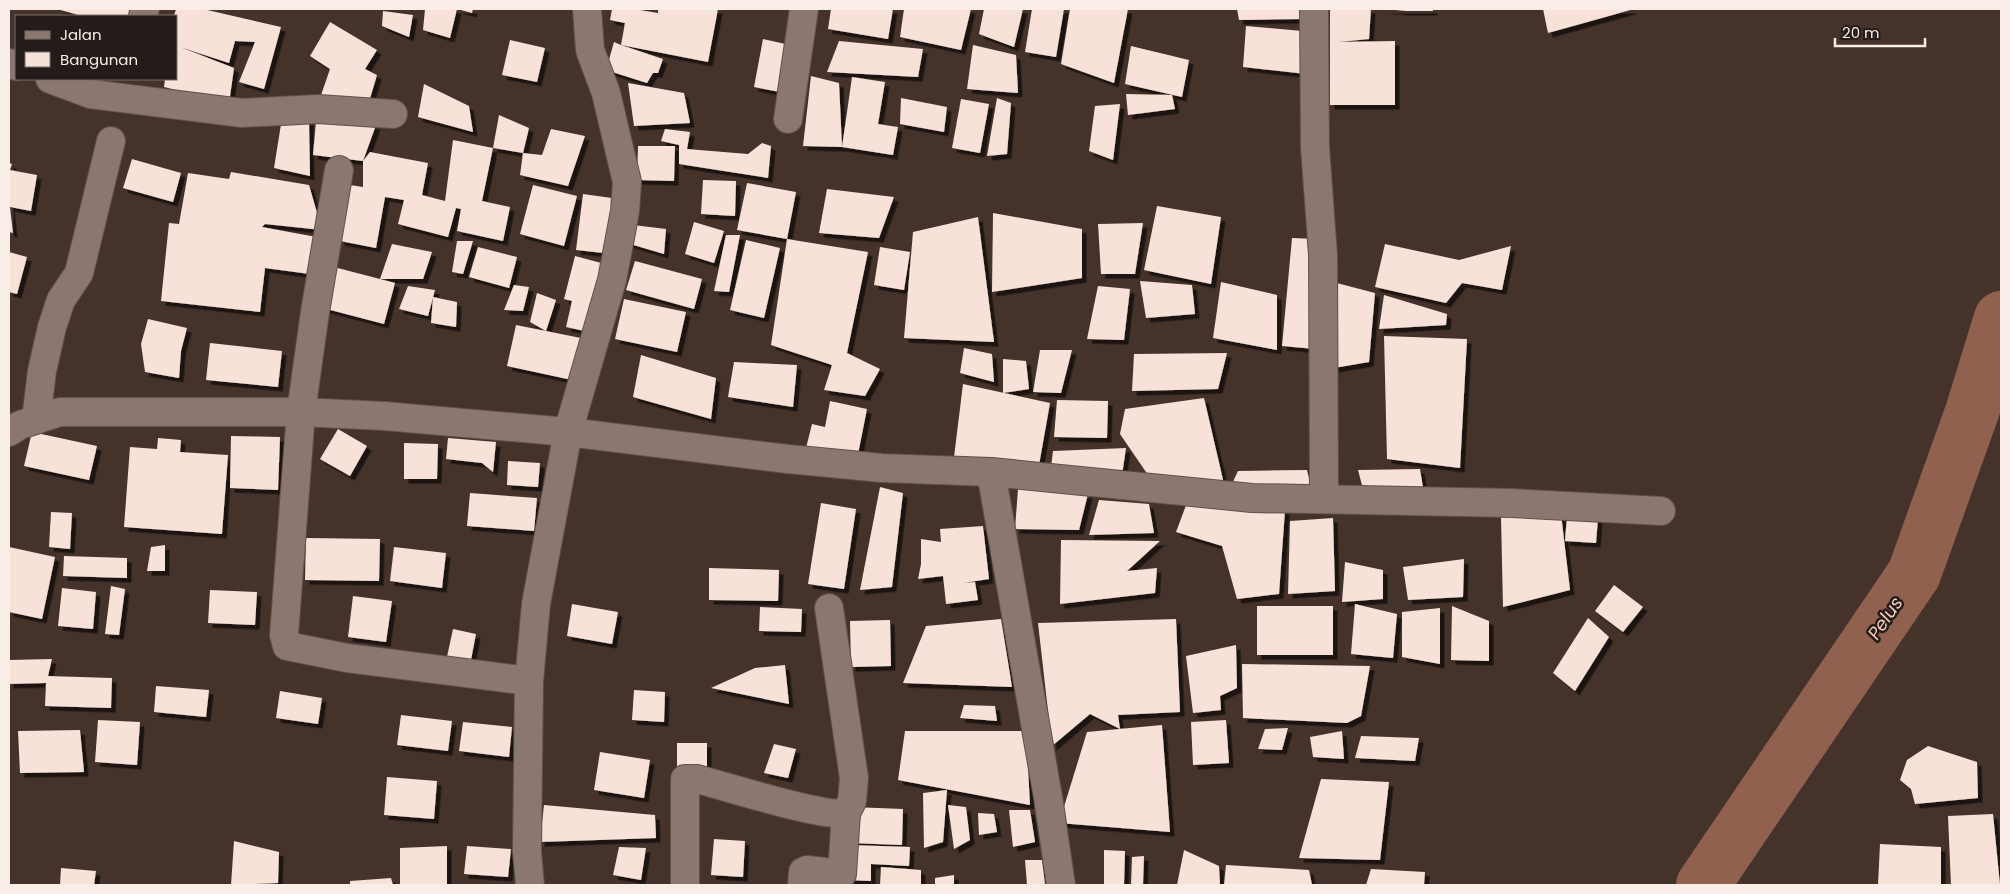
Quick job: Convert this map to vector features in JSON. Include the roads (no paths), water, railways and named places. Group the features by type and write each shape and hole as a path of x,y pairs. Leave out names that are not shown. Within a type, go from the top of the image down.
{"street":[{"path":"530,885 527,852 529,681 536,604 568,432 612,280 625,211 627,182 614,134 606,93 590,50 588,9"},
{"path":"788,119 804,9"},
{"path":"1314,9 1315,147 1323,255 1324,499"},
{"path":"53,80 90,94 126,89 159,102 242,113 318,109 393,114"},
{"path":"36,420 42,371 52,327 62,300 79,273 111,141"},
{"path":"339,170 300,412 284,635 287,646 347,658 529,681"},
{"path":"9,432 20,425 60,412 300,412 384,416 568,432 873,467 991,472 1252,498 1511,503 1661,510"},
{"path":"991,472 1048,797 1061,885"},
{"path":"802,885 803,872 807,870 842,874 846,812 852,801 854,778 829,608"},
{"path":"684,885 685,779 697,779 813,809 839,814 846,812"}],"waterway":[{"name":"Pelus","path":"1703,885 1914,574 1972,412 2001,318"}]}
